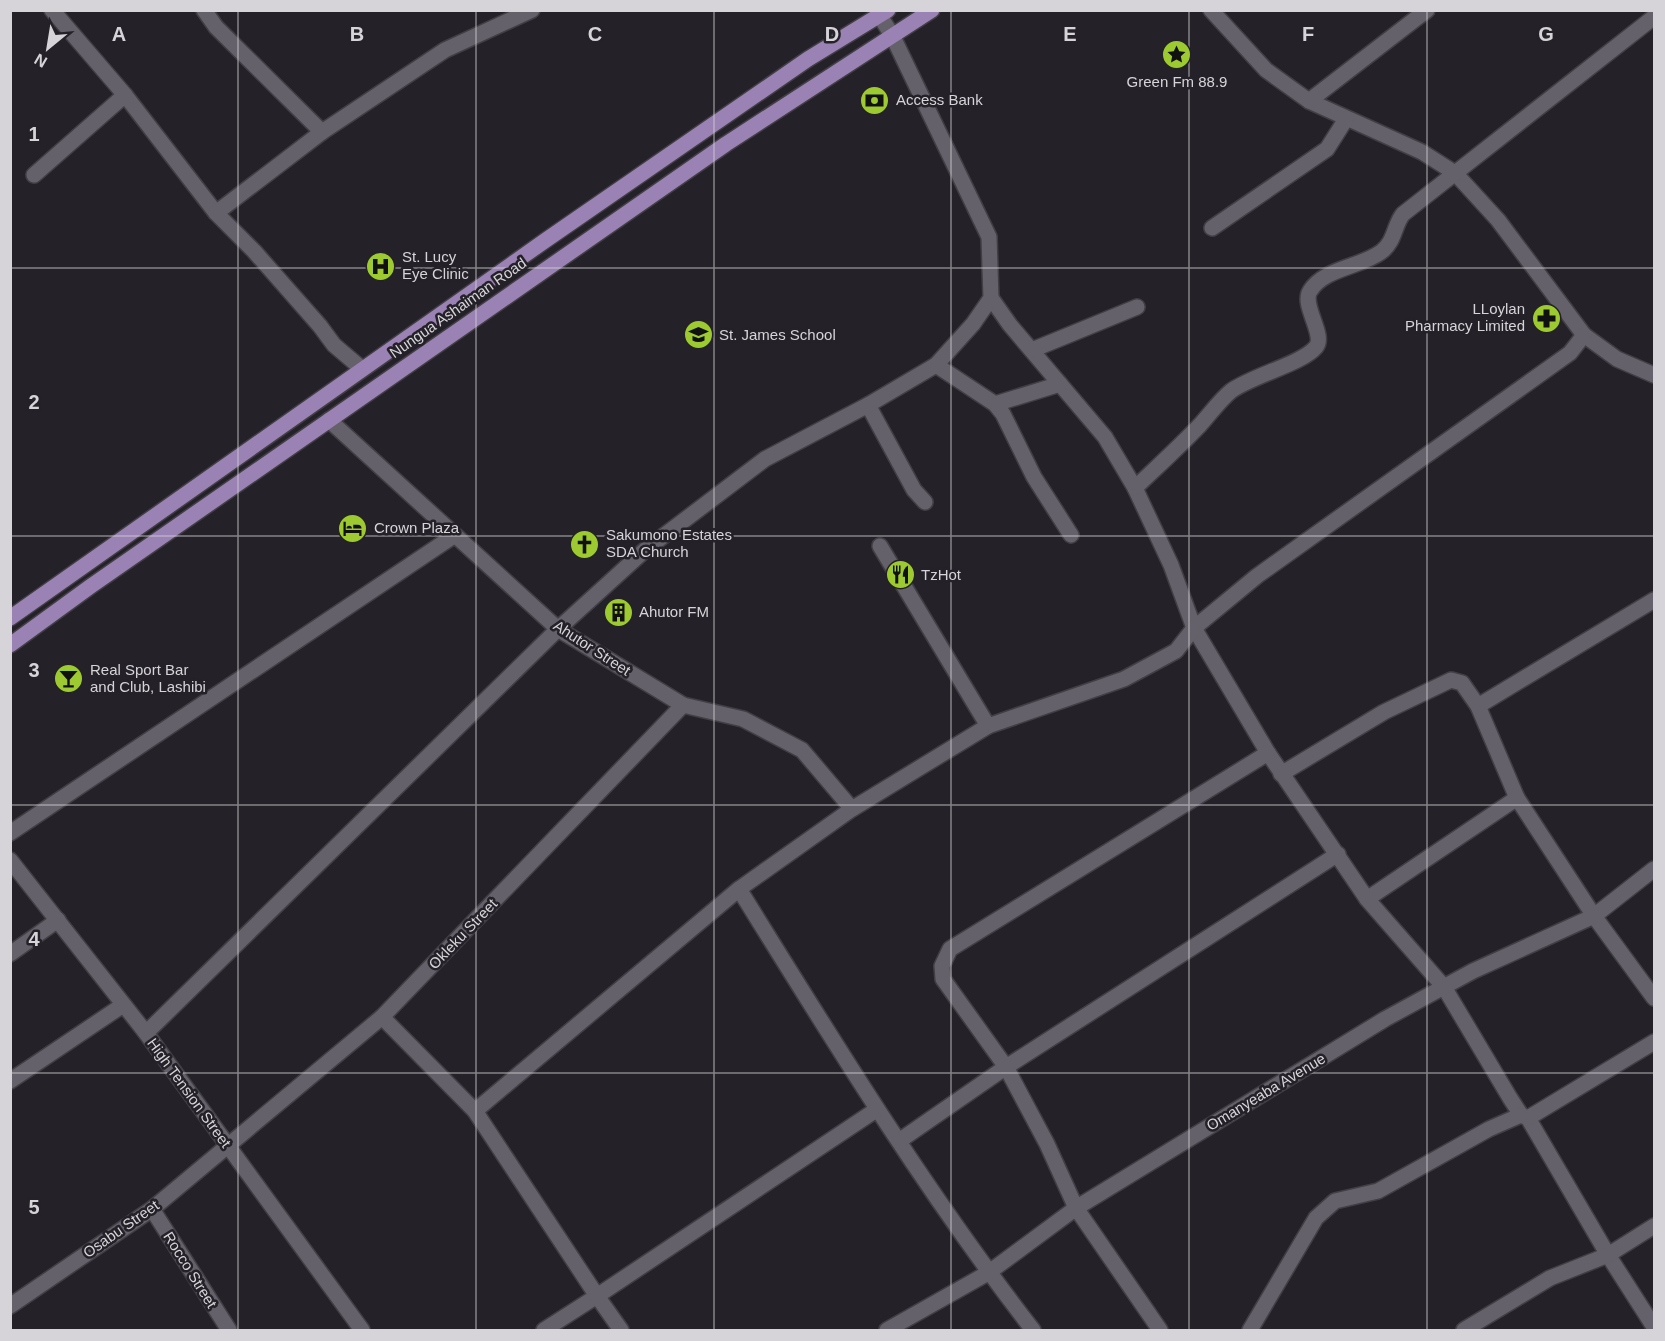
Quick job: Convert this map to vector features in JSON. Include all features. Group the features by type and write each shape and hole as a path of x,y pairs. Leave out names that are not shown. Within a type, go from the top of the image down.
{"main road":[{"name":"Nungua Ashaiman Road","path":"10,618 361,368 808,59 884,13"},
{"name":"Nungua Ashaiman Road","path":"10,645 726,144 893,37 924,13"}],"street":[{"path":"51,10 125,94 216,213 254,251 334,345 361,368"},
{"path":"204,10 216,27 322,132"},
{"path":"216,213 322,132 445,50 532,10"},
{"path":"1211,10 1266,70 1309,101 1422,152 1455,174 1498,220 1584,335 1617,359 1654,375"},
{"path":"1309,101 1427,10"},
{"path":"884,13 893,37 988,237 991,298 1010,326 1105,437 1135,488 1171,565 1194,628 1268,753 1367,899 1444,987 1654,1327"},
{"path":"1135,488 1230,392 1255,376 1306,355 1316,348 1318,338 1308,300 1311,288 1321,280 1381,253 1393,238 1398,220 1404,213 1654,17"},
{"path":"34,175 125,94"},
{"path":"1212,228 1327,149 1346,119"},
{"path":"146,1033 558,629 645,550 765,459 868,405 936,365 973,324 991,298"},
{"path":"1032,350 1137,307"},
{"path":"476,1111 739,889 852,809 988,726 1124,679 1176,651 1194,628 1257,576 1570,353 1584,335"},
{"path":"936,365 995,404 1004,414 1034,477 1071,535"},
{"path":"995,404 1060,384"},
{"path":"868,405 914,490 925,502"},
{"name":"Ahutor Street","path":"329,420 558,629 683,705 743,719 802,750 852,809"},
{"path":"10,833 455,535"},
{"path":"880,546 988,726"},
{"path":"1478,706 1654,600"},
{"path":"1281,774 1384,711 1451,680 1462,683 1478,706 1516,798 1594,916 1654,998"},
{"name":"Okleku Street","path":"227,1146 382,1017 683,705"},
{"path":"1160,1330 1076,1208 1047,1144 1006,1067 943,979 942,966 950,949 1268,753"},
{"path":"1367,899 1516,798"},
{"path":"899,1141 1006,1067 1338,854"},
{"name":"High Tension Street","path":"10,860 146,1033 362,1330"},
{"name":"Omanyeaba Avenue","path":"887,1330 988,1273 1076,1208 1385,1019 1444,987 1594,916 1654,869"},
{"path":"739,889 876,1110 988,1273 1033,1330"},
{"path":"10,954 58,920"},
{"path":"10,1081 123,1005"},
{"path":"382,1017 476,1111 621,1330"},
{"path":"1250,1330 1316,1218 1335,1201 1378,1191 1489,1129 1524,1116 1654,1042"},
{"path":"544,1330 876,1110"},
{"name":"Osabu Street","path":"10,1306 152,1209 227,1146"},
{"name":"Rocco Street","path":"152,1209 228,1330"},
{"path":"1464,1330 1550,1278 1608,1255 1654,1226"}],"place":[{"name":"Green Fm 88.9","path":"1177,55"},
{"name":"Access Bank","path":"875,100"},
{"name":"St. Lucy Eye Clinic","path":"381,266"},
{"name":"LLoylan Pharmacy Limited","path":"1546,318"},
{"name":"St. James School","path":"698,335"},
{"name":"Crown Plaza","path":"353,528"},
{"name":"Sakumono Estates SDA Church","path":"585,544"},
{"name":"TzHot","path":"900,575"},
{"name":"Ahutor FM","path":"618,612"},
{"name":"Real Sport Bar and Club, Lashibi","path":"69,679"}]}
